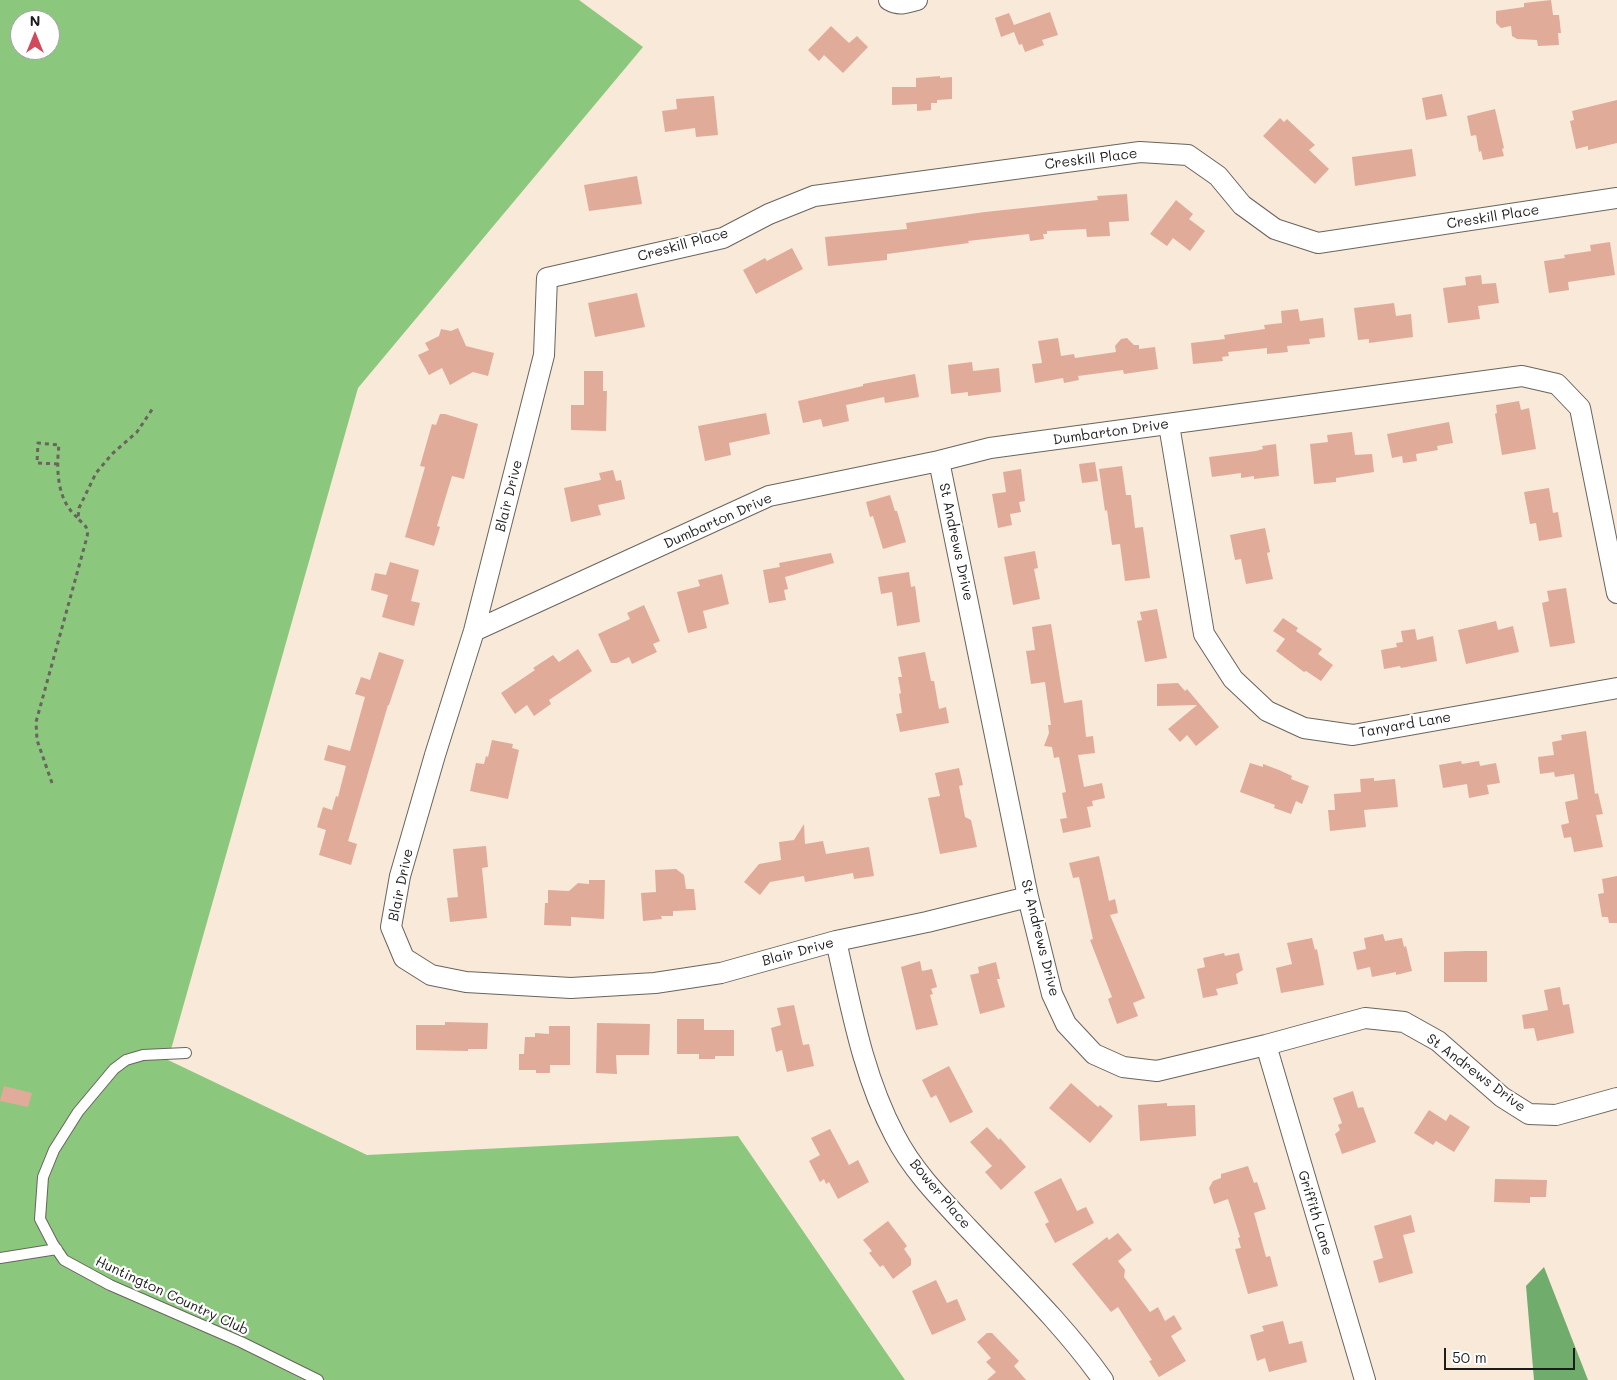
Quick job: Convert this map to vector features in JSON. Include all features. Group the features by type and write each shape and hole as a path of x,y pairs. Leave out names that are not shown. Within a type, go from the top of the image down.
{"street":[{"path":"889,0 905,4 917,0"},
{"name":"Creskill Place","path":"547,278 723,238 769,214 814,196 1140,152 1188,156 1218,176 1242,205 1275,229 1318,243 1617,198"},
{"name":"Blair Drive","path":"547,278 544,355 474,631 400,876 391,927 404,958 430,975 466,982 571,988 655,983 721,973 836,941 927,922 1028,897"},
{"name":"Dumbarton Drive","path":"474,631 769,496 939,461 990,448 1522,376 1557,384 1580,408 1617,593"},
{"name":"Tanyard Lane","path":"1169,425 1204,634 1233,679 1267,711 1304,728 1353,735 1617,688"},
{"name":"St Andrews Drive","path":"939,461 1028,897 1052,994 1066,1024 1094,1054 1124,1067 1157,1071 1266,1045 1365,1018 1404,1022 1438,1041 1502,1097 1529,1114 1556,1115 1617,1098"},
{"name":"Bower Place","path":"836,941 861,1048 878,1099 895,1137 918,1171 941,1199 1083,1352 1103,1380"},
{"name":"Griffith Lane","path":"1266,1045 1365,1380"}],"lane":[{"name":"Huntington Country Club","path":"186,1053 143,1055 126,1060 114,1069 78,1112 54,1150 43,1177 40,1219 64,1260 110,1285 241,1342 318,1380"},
{"path":"0,1258 57,1249"}],"path":[{"path":"78,519 79,508 96,473 112,454 137,432 152,408"},
{"path":"52,783 37,740 36,722 88,530 72,514 58,483 59,445 38,443 37,463 58,464"}],"green space":[{"path":"0,0 579,0 643,47 358,388 168,1060 367,1155 738,1136 905,1380 0,1380"},
{"path":"1544,1267 1588,1380 1534,1380 1526,1286"}],"building":[{"path":"1551,0 1553,15 1559,15 1561,33 1558,33 1559,45 1538,46 1537,40 1517,39 1512,36 1511,26 1501,28 1496,23 1496,11 1524,7 1524,3"},
{"path":"1050,12 1058,35 1042,40 1044,45 1025,52 1022,44 1019,45 1014,32 1001,37 995,18 1009,13 1014,25"},
{"path":"831,26 849,43 857,36 868,47 843,73 824,55 819,61 808,50"},
{"path":"940,76 940,78 952,77 952,99 937,100 937,103 931,103 931,110 917,111 917,104 892,105 892,87 916,87 916,78"},
{"path":"1442,94 1447,116 1426,120 1422,98"},
{"path":"714,96 718,135 696,137 695,128 665,132 662,111 677,109 676,99"},
{"path":"1617,100 1617,143 1588,150 1588,146 1576,149 1570,121 1574,120 1572,111"},
{"path":"1495,109 1504,148 1502,149 1504,156 1483,160 1481,151 1479,152 1476,135 1471,136 1467,116"},
{"path":"1280,118 1284,122 1287,119 1315,145 1309,150 1329,169 1315,184 1263,136"},
{"path":"1412,149 1416,176 1355,186 1352,157"},
{"path":"637,176 642,204 589,211 584,185"},
{"path":"1127,194 1129,221 1109,222 1110,236 1087,237 1086,229 1047,231 1047,234 1043,234 1044,239 1030,241 1029,234 968,241 969,243 887,254 887,260 828,266 825,237 907,229 906,223 985,212 1098,200 1097,196"},
{"path":"1176,200 1193,214 1189,219 1205,231 1190,251 1173,238 1167,246 1150,234"},
{"path":"1610,242 1615,275 1568,282 1569,290 1549,293 1544,261 1565,258 1564,255 1591,251 1590,245"},
{"path":"792,248 803,269 756,294 743,270 765,258 767,261"},
{"path":"1481,275 1482,284 1496,283 1499,303 1478,306 1480,319 1448,323 1443,288 1466,285 1465,277"},
{"path":"637,293 645,327 595,337 588,303"},
{"path":"1394,303 1396,316 1411,314 1413,337 1369,343 1369,339 1358,340 1354,308"},
{"path":"1298,309 1300,321 1323,318 1325,337 1309,339 1310,344 1287,346 1288,352 1267,354 1267,348 1228,352 1229,356 1222,357 1223,361 1193,364 1191,343 1225,339 1224,335 1265,329 1264,325 1282,323 1281,311"},
{"path":"458,328 466,346 494,353 488,376 473,372 450,385 442,368 429,375 418,355 429,350 425,343 439,336 441,329 451,331"},
{"path":"1058,338 1061,356 1074,354 1075,358 1116,352 1115,346 1121,339 1127,338 1134,345 1139,345 1139,349 1155,347 1158,369 1124,374 1123,370 1078,376 1079,380 1064,383 1063,378 1035,383 1032,364 1042,363 1038,341"},
{"path":"972,362 973,371 999,368 1001,392 968,396 968,392 951,394 948,365"},
{"path":"584,371 603,371 603,391 607,391 606,431 571,430 571,405 584,405"},
{"path":"915,374 919,397 885,403 884,397 846,405 849,421 823,427 821,419 803,423 798,401 863,386 863,384"},
{"path":"1519,401 1521,410 1529,408 1536,449 1502,455 1495,414 1497,413 1496,405"},
{"path":"766,413 770,434 729,443 731,455 705,461 698,426"},
{"path":"440,414 478,424 464,479 452,476 437,526 440,527 434,546 405,537 425,467 420,466 432,424 436,425"},
{"path":"1449,422 1453,443 1437,446 1438,450 1416,454 1417,461 1403,463 1402,456 1392,458 1387,434"},
{"path":"1352,432 1355,455 1372,454 1374,472 1336,478 1336,482 1314,484 1310,444 1328,442 1327,435"},
{"path":"1276,444 1279,476 1254,479 1254,476 1241,478 1241,473 1212,477 1209,457 1256,451 1263,449 1262,446"},
{"path":"1095,462 1098,481 1082,483 1079,464"},
{"path":"1122,466 1126,495 1131,495 1135,528 1143,527 1150,578 1125,581 1120,544 1112,545 1099,469"},
{"path":"1021,469 1025,501 1019,502 1021,512 1010,514 1012,525 998,528 992,494 1006,492 1003,472"},
{"path":"613,470 616,481 621,480 625,499 598,505 601,515 571,522 564,488 601,480 599,473"},
{"path":"1549,488 1553,513 1558,512 1562,537 1539,541 1536,523 1530,524 1524,492"},
{"path":"890,495 906,542 883,549 873,516 870,517 866,502"},
{"path":"1265,528 1270,552 1267,553 1273,579 1246,584 1241,559 1235,560 1230,535"},
{"path":"1035,551 1038,568 1034,569 1040,599 1013,605 1004,557"},
{"path":"831,553 834,563 785,577 788,589 784,590 786,600 769,603 763,570 780,567 779,563"},
{"path":"390,562 419,570 411,601 420,603 414,626 382,617 388,595 371,590 375,573 386,575"},
{"path":"909,572 911,587 915,586 920,622 897,626 892,592 881,594 878,577"},
{"path":"722,574 729,604 703,611 707,628 688,633 677,592 700,586 698,580"},
{"path":"1566,588 1575,643 1550,647 1542,603 1549,601 1547,591"},
{"path":"644,605 660,641 653,644 657,652 632,664 629,657 617,663 611,663 598,634 630,619 627,613"},
{"path":"1157,609 1167,658 1145,662 1137,621 1142,620 1140,612"},
{"path":"1283,618 1298,628 1296,631 1322,649 1318,654 1333,665 1321,681 1306,671 1304,672 1276,651 1285,639 1273,631"},
{"path":"1496,621 1498,630 1513,626 1519,652 1466,664 1458,630"},
{"path":"1051,624 1064,703 1082,700 1086,737 1093,736 1095,753 1078,755 1084,787 1102,783 1105,798 1092,801 1093,806 1087,807 1091,827 1063,833 1060,819 1067,818 1062,793 1066,792 1059,757 1054,758 1052,747 1044,746 1049,733 1048,725 1051,725 1045,682 1031,684 1026,651 1035,650 1032,627"},
{"path":"1415,629 1417,640 1433,636 1437,661 1401,668 1400,666 1384,669 1381,650 1397,647 1396,643 1403,642 1401,631"},
{"path":"578,649 592,671 549,700 551,704 534,716 527,705 515,714 501,693 553,655 559,662"},
{"path":"379,652 404,660 388,705 348,841 357,844 351,865 319,855 326,830 317,827 323,807 332,810 336,796 338,797 346,766 324,760 328,745 350,751 365,697 355,694 361,677 370,680"},
{"path":"925,652 931,681 934,681 939,709 946,707 949,723 900,732 896,714 902,713 898,677 902,677 898,657"},
{"path":"1178,683 1185,691 1187,689 1219,727 1196,746 1187,735 1180,742 1168,729 1197,705 1157,706 1157,684"},
{"path":"1586,731 1595,794 1598,793 1603,814 1596,815 1603,847 1574,852 1571,837 1564,838 1561,825 1569,823 1565,802 1578,799 1574,774 1555,777 1554,772 1540,774 1538,757 1554,755 1552,742 1562,740 1561,735"},
{"path":"492,740 513,744 512,748 519,750 508,799 470,791 476,763 484,764 486,756 488,757"},
{"path":"1461,761 1462,764 1479,761 1480,766 1496,763 1500,783 1487,785 1489,794 1469,798 1467,784 1443,788 1439,765"},
{"path":"1250,763 1263,767 1263,764 1279,770 1292,776 1291,779 1309,786 1302,804 1296,801 1291,814 1274,808 1275,805 1240,792"},
{"path":"959,768 963,785 959,786 965,817 971,820 977,847 940,854 928,798 940,796 935,773"},
{"path":"1374,778 1374,781 1395,779 1398,807 1364,810 1366,827 1330,831 1328,810 1335,810 1334,794 1361,792 1360,779"},
{"path":"804,824 805,844 823,841 826,854 869,847 874,876 854,879 853,873 805,882 804,876 770,882 760,895 744,882 759,864 781,860 779,842 794,840"},
{"path":"486,846 488,867 482,868 487,918 450,922 447,898 458,897 453,849"},
{"path":"1099,856 1109,901 1115,899 1118,913 1110,915 1145,998 1133,1003 1138,1016 1117,1024 1108,999 1112,997 1090,940 1093,939 1079,877 1073,878 1069,863"},
{"path":"676,869 684,875 686,889 694,889 696,910 673,911 673,916 661,916 662,919 643,921 641,893 656,892 655,870"},
{"path":"1617,876 1617,923 1609,923 1608,917 1602,917 1598,894 1604,893 1602,879"},
{"path":"589,880 605,880 604,919 571,917 571,926 544,925 545,903 548,903 548,890 569,891 578,883 589,884"},
{"path":"1383,934 1385,941 1402,938 1404,947 1406,946 1412,971 1396,975 1396,972 1372,977 1370,967 1357,970 1353,952 1366,949 1364,938"},
{"path":"1312,938 1315,950 1317,949 1324,985 1281,993 1276,968 1292,964 1287,943"},
{"path":"1487,951 1487,982 1444,982 1444,952"},
{"path":"1224,953 1225,956 1239,953 1243,970 1236,974 1238,984 1216,989 1218,995 1203,998 1197,969 1205,967 1203,958"},
{"path":"920,961 922,971 932,969 937,987 931,989 933,994 930,995 938,1025 916,1030 901,967"},
{"path":"996,962 1000,979 997,979 1005,1007 980,1014 970,975 979,973 978,967"},
{"path":"1560,987 1563,1005 1569,1004 1574,1033 1537,1041 1534,1028 1524,1029 1522,1015 1548,1010 1544,990"},
{"path":"794,1005 803,1045 809,1044 814,1066 787,1072 782,1050 776,1052 771,1028 781,1025 777,1008"},
{"path":"677,1019 704,1019 704,1030 734,1030 734,1056 715,1056 715,1059 699,1059 699,1054 677,1054"},
{"path":"445,1022 488,1023 487,1049 468,1049 468,1051 416,1050 416,1025 445,1025"},
{"path":"597,1023 650,1024 649,1055 616,1055 617,1074 596,1073"},
{"path":"549,1026 570,1026 570,1065 550,1065 550,1073 536,1073 536,1070 519,1070 519,1054 524,1054 525,1037 535,1037 535,1033 549,1034"},
{"path":"949,1066 973,1112 950,1123 936,1095 931,1098 922,1080"},
{"path":"1071,1083 1098,1107 1100,1105 1113,1116 1090,1143 1049,1108"},
{"path":"4,1086 32,1093 28,1107 0,1101"},
{"path":"1353,1091 1358,1108 1363,1107 1376,1142 1342,1154 1335,1134 1340,1130 1338,1125 1342,1123 1333,1098"},
{"path":"1167,1103 1167,1106 1195,1105 1196,1136 1140,1141 1138,1105"},
{"path":"1429,1110 1446,1121 1450,1114 1470,1127 1454,1152 1436,1141 1433,1145 1414,1133"},
{"path":"987,1127 999,1140 1000,1138 1026,1167 1001,1190 985,1172 992,1166 970,1142"},
{"path":"830,1129 849,1165 858,1160 869,1182 838,1199 829,1182 826,1184 824,1179 820,1182 809,1161 820,1155 811,1138"},
{"path":"1248,1166 1254,1183 1257,1182 1266,1209 1254,1213 1266,1257 1270,1256 1278,1286 1248,1294 1235,1249 1241,1248 1238,1238 1240,1237 1228,1199 1214,1204 1209,1188 1213,1181 1221,1178 1221,1174"},
{"path":"1061,1178 1077,1211 1086,1207 1094,1223 1055,1243 1045,1224 1049,1222 1034,1192"},
{"path":"1495,1179 1547,1180 1546,1197 1530,1197 1530,1203 1494,1202"},
{"path":"1411,1215 1415,1232 1403,1235 1413,1273 1379,1283 1373,1261 1383,1258 1374,1226"},
{"path":"888,1221 907,1246 904,1249 911,1259 911,1265 893,1279 883,1265 880,1267 869,1253 872,1251 863,1240"},
{"path":"1118,1233 1132,1250 1118,1261 1125,1270 1124,1277 1150,1312 1158,1307 1165,1321 1174,1315 1182,1329 1171,1336 1186,1361 1159,1377 1149,1361 1152,1360 1118,1307 1111,1312 1072,1264 1107,1237 1109,1240"},
{"path":"936,1280 947,1303 957,1299 966,1320 932,1335 912,1291"},
{"path":"1283,1321 1289,1344 1302,1341 1307,1362 1269,1372 1265,1358 1257,1361 1250,1335 1264,1331 1262,1326"},
{"path":"987,1333 992,1333 1019,1361 1014,1366 1026,1380 987,1380 996,1372 986,1362 991,1358 977,1342"}]}
